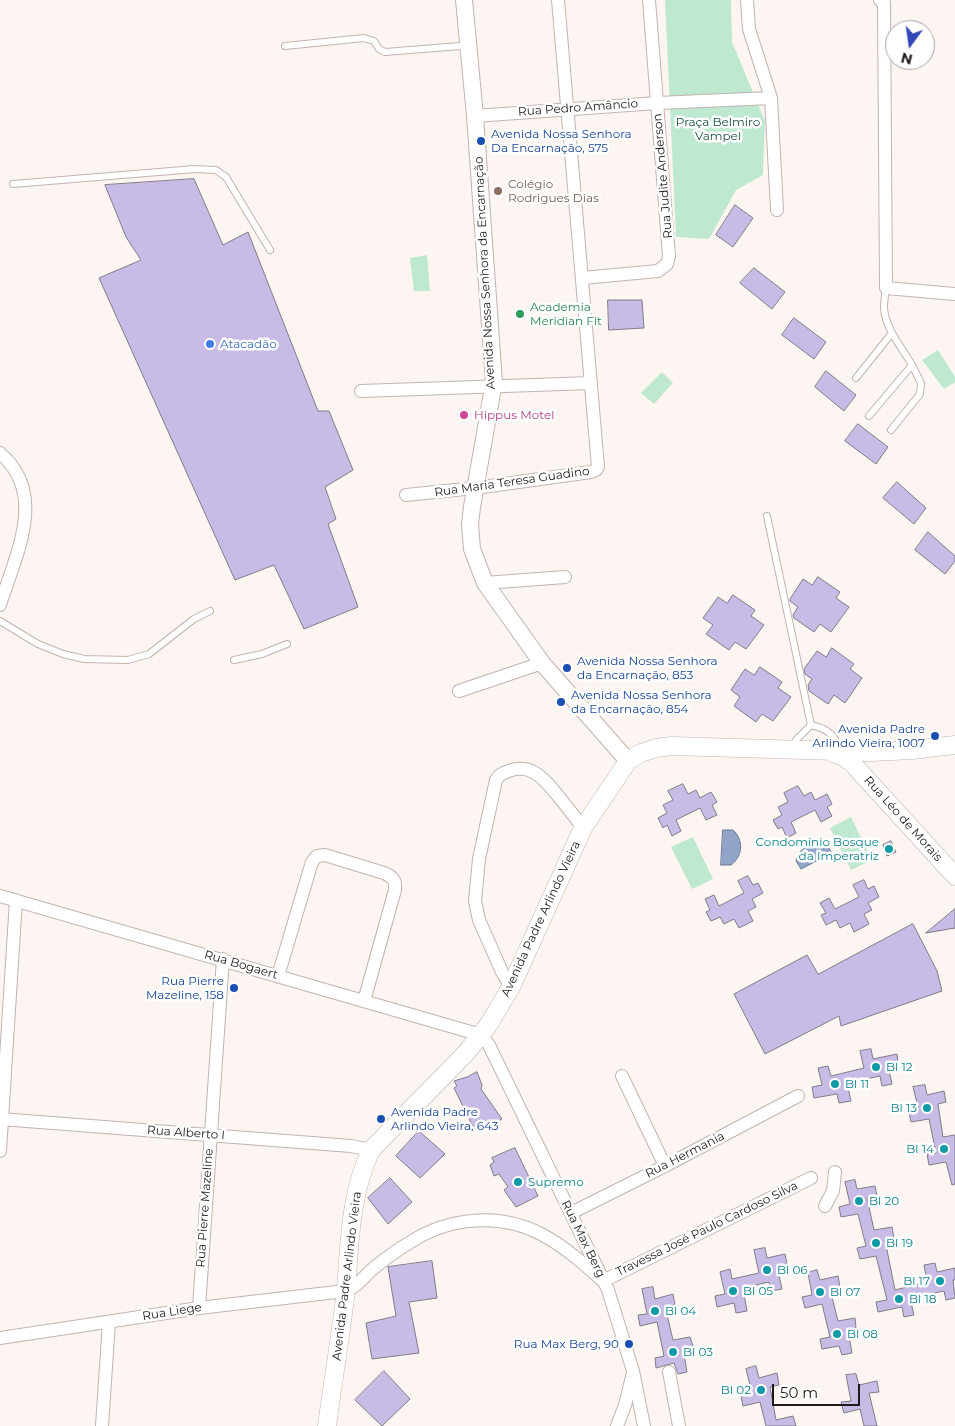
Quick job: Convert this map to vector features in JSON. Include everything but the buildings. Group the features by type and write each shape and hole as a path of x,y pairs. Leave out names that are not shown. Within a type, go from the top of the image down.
{"main road":[{"path":"847,757 871,752 955,745"},
{"path":"628,761 641,753 672,746 793,750"},
{"name":"Rua Léo de Morais","path":"793,750 824,752 847,757 955,876"},
{"name":"Avenida Padre Arlindo Vieira","path":"331,1421 353,1206 362,1169 371,1150 466,1053 481,1035 511,987 583,828 628,761"}],"street":[{"name":"Avenida Nossa Senhora da Encarnação","path":"464,0 475,116 494,387 470,524 472,548 485,583 542,663 628,761"},
{"name":"Rua Maria Teresa Guadino","path":"406,495 475,488 590,472 597,469 599,464 590,383 558,0"},
{"name":"Rua Judite Anderson","path":"582,278 648,274 658,271 667,264 669,249 649,0"},
{"path":"748,0 749,29 771,98 777,210"},
{"path":"880,0 884,3 886,288 955,294"},
{"name":"Rua Pedro Amâncio","path":"475,116 657,103 771,98"},
{"path":"361,390 590,383"},
{"path":"0,453 10,462 22,483 26,507 23,530 0,604"},
{"path":"485,583 565,577"},
{"path":"459,690 542,663"},
{"path":"511,987 502,972 479,920 475,902 480,859 496,780 500,775 518,768 533,771 544,778 583,828"},
{"path":"278,976 312,862 317,856 325,855 384,873 396,883 364,1001"},
{"name":"Rua Bogaert","path":"0,896 481,1035"},
{"path":"0,1151 16,900"},
{"name":"Rua Pierre Mazeline","path":"198,1308 223,960"},
{"name":"Rua Max Berg","path":"481,1035 490,1045 608,1290 633,1370 644,1426"},
{"path":"622,1076 665,1166"},
{"name":"Rua Hermania","path":"571,1213 798,1096"},
{"name":"Rua Alberto I","path":"1,1119 211,1134 351,1146 371,1150"},
{"path":"825,1206 833,1192 835,1172"},
{"name":"Travessa José Paulo Cardoso Silva","path":"603,1281 811,1178"},
{"path":"345,1291 356,1285 374,1268 410,1242 445,1225 477,1220 512,1224 542,1234 578,1259 603,1281"},
{"name":"Rua Liege","path":"0,1338 198,1308 345,1291"},
{"path":"102,1426 108,1322"},
{"path":"617,1426 633,1370"},
{"path":"669,1372 679,1426"}],"lane":[{"path":"285,46 364,38 374,41 379,50 385,52 460,46 469,48"},
{"path":"12,184 195,169 216,170 226,176 270,250"},
{"path":"886,288 884,308 886,317 892,333 912,365 920,383 920,394 890,430"},
{"path":"856,378 892,333"},
{"path":"868,416 912,365"},
{"path":"767,516 811,725"},
{"path":"0,620 38,644 63,654 84,659 128,660 149,654 194,619 210,611"},
{"path":"234,660 262,654 287,644"},
{"path":"793,750 796,740 811,725"},
{"path":"811,725 824,728 830,733 847,757"}],"green space":[{"name":"Praça Belmiro Vampel","path":"665,0 731,0 732,42 765,121 763,175 736,190 709,239 676,237"},
{"path":"427,255 430,291 414,291 410,258"},
{"path":"938,350 955,377 955,382 944,389 922,360"},
{"path":"662,372 673,383 654,404 641,393"},
{"path":"851,817 872,860 851,870 830,828"},
{"path":"693,837 713,879 692,889 671,847"}],"water":[{"path":"723,830 733,830 739,838 740,853 731,865 721,865"},
{"path":"816,842 827,845 832,853 801,869 796,861 799,854 806,846"}],"place":[{"name":"Avenida Nossa Senhora Da Encarnação, 575","path":"481,141"},
{"name":"Colégio Rodrigues Dias","path":"498,191"},
{"name":"Academia Meridian Fit","path":"520,314"},
{"name":"Atacadão","path":"210,344"},
{"name":"Hippus Motel","path":"464,415"},
{"name":"Avenida Nossa Senhora da Encarnação, 853","path":"567,668"},
{"name":"Avenida Nossa Senhora da Encarnação, 854","path":"561,702"},
{"name":"Avenida Padre Arlindo Vieira, 1007","path":"935,736"},
{"name":"Condomínio Bosque da Imperatriz","path":"889,849"},
{"name":"Rua Pierre Mazeline, 158","path":"234,988"},
{"name":"Bl 12","path":"876,1067"},
{"name":"Bl 11","path":"835,1084"},
{"name":"Bl 13","path":"927,1108"},
{"name":"Avenida Padre Arlindo Vieira, 643","path":"381,1119"},
{"name":"Bl 14","path":"944,1149"},
{"name":"Supremo","path":"518,1182"},
{"name":"Bl 20","path":"859,1201"},
{"name":"Bl 19","path":"876,1243"},
{"name":"Bl 06","path":"767,1270"},
{"name":"Bl 17","path":"940,1281"},
{"name":"Bl 05","path":"733,1291"},
{"name":"Bl 07","path":"820,1292"},
{"name":"Bl 18","path":"899,1299"},
{"name":"Bl 04","path":"655,1311"},
{"name":"Bl 08","path":"837,1334"},
{"name":"Rua Max Berg, 90","path":"629,1344"},
{"name":"Bl 03","path":"673,1352"},
{"name":"Bl 02","path":"761,1390"}]}
